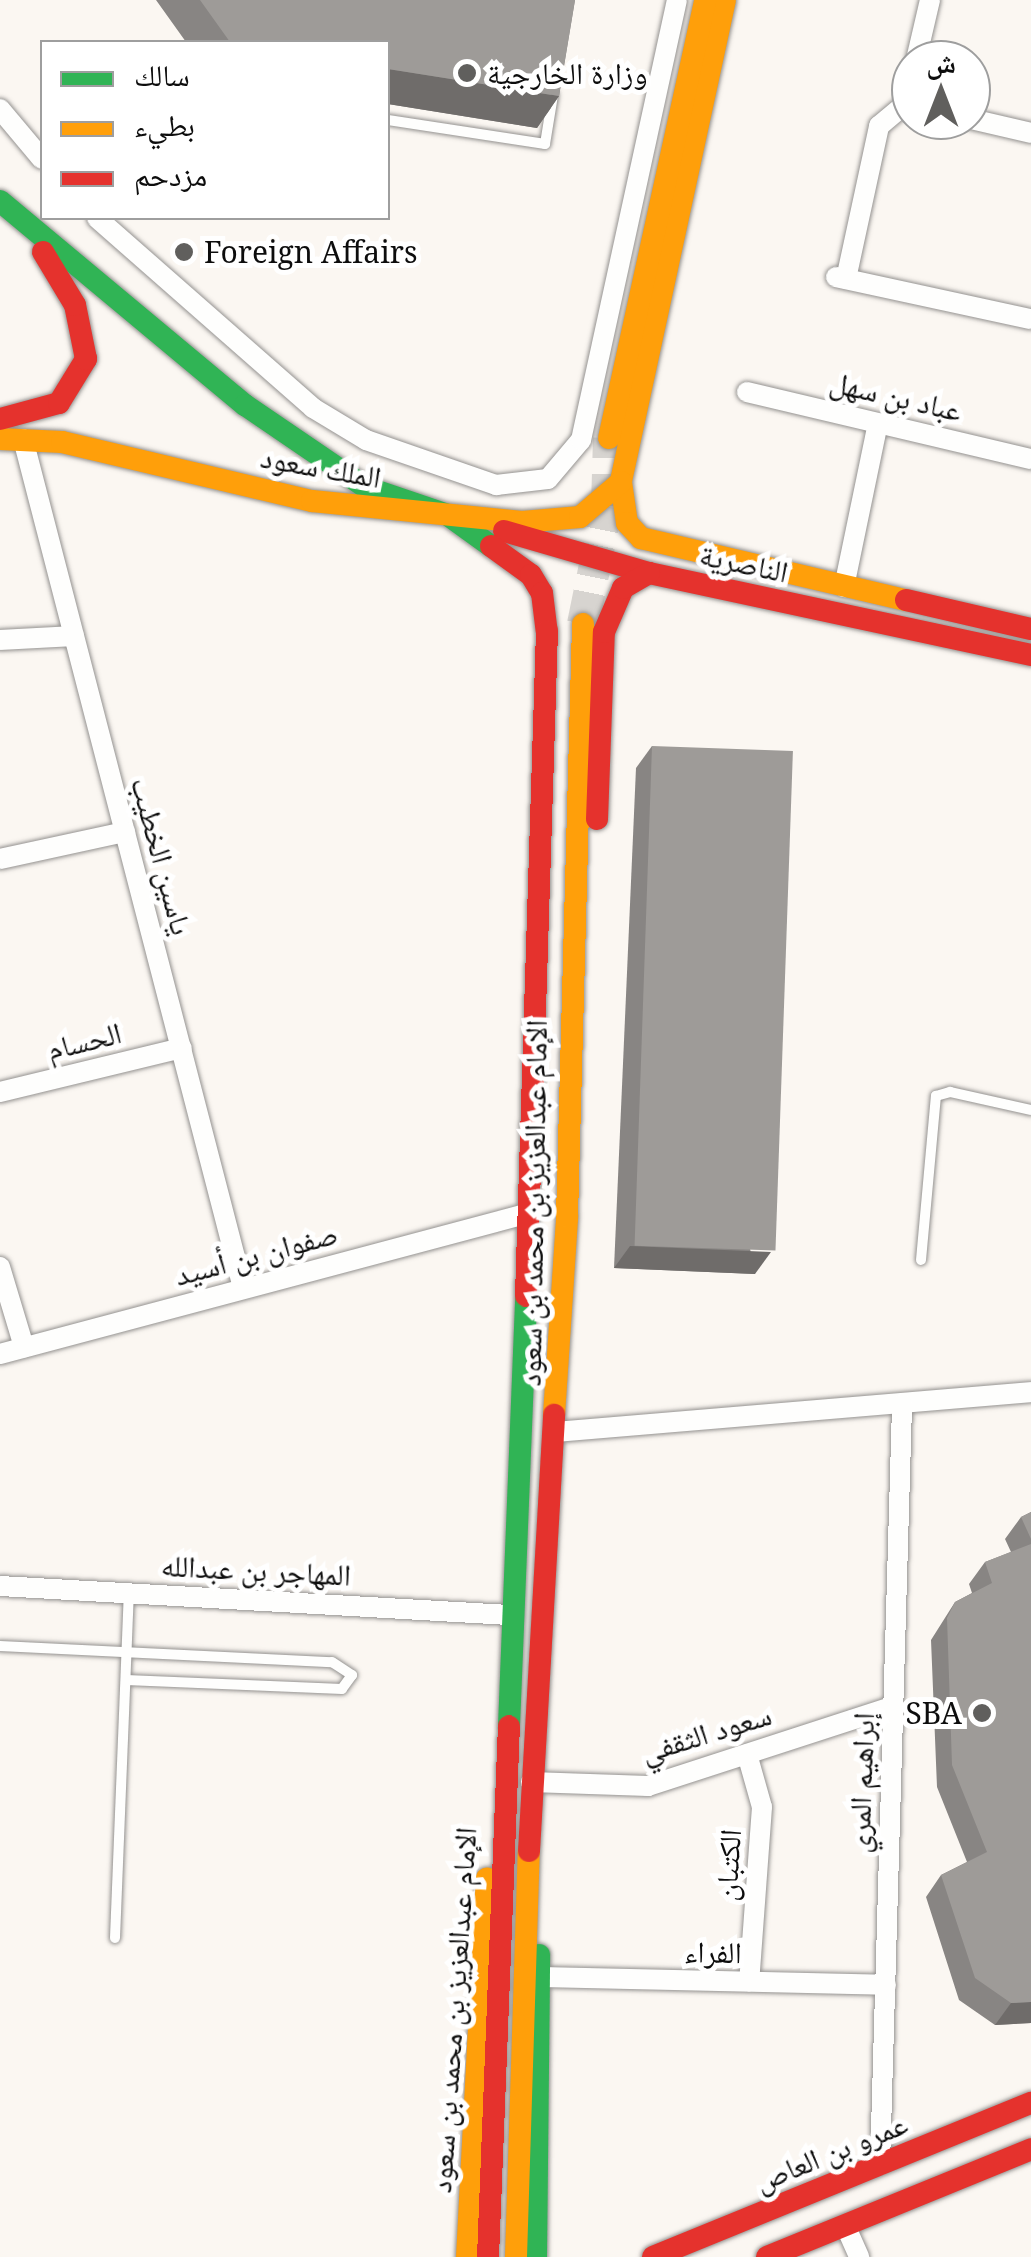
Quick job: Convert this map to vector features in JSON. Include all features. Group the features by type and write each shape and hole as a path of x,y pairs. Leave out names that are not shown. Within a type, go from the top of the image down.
{"main road":[{"path":"609,438 705,0"},
{"path":"621,482 724,0"},
{"path":"0,201 31,231 260,416 365,487 448,515"},
{"path":"0,420 59,402 86,359 75,305 31,231"},
{"name":"الملك سعود","path":"11,440 62,442 312,501 522,522 580,516 621,482"},
{"name":"الناصرية","path":"621,482 627,523 640,538 1031,629"},
{"name":"الناصرية","path":"448,515 649,573 1031,655"},
{"name":"الإمام عبدالعزيز بن محمد بن سعود","path":"448,515 531,575 542,594 547,631 529,1213 503,1767 488,2257"},
{"path":"567,1218 582,1086 604,632 623,588 649,573"},
{"name":"الإمام عبدالعزيز بن محمد بن سعود","path":"516,2257 531,1782 567,1218 582,624"},
{"name":"الإمام عبدالعزيز بن محمد بن سعود","path":"467,2257 487,1883 503,1767"},
{"name":"الإمام عبدالعزيز بن محمد بن سعود","path":"531,1782 540,1977 536,2257"},
{"name":"عمرو بن العاص","path":"652,2257 1031,2103"},
{"path":"767,2257 1031,2149"},
{"path":"708,2234 716,2257"}],"street":[{"path":"104,220 313,408 366,440 496,486 548,479 581,440 678,0"},
{"path":"921,40 930,0"},
{"path":"0,109 40,158"},
{"path":"891,117 879,126 841,278 1031,319"},
{"path":"991,123 1031,132"},
{"name":"عباد بن سهل","path":"747,392 1031,458"},
{"path":"844,586 878,423"},
{"name":"ياسين الخطيب","path":"11,440 74,636 242,1288"},
{"path":"0,640 74,636"},
{"path":"0,859 125,832"},
{"name":"الحسام","path":"0,1092 182,1048"},
{"name":"صفوان بن أسيد","path":"0,1354 529,1213"},
{"path":"0,1267 24,1348"},
{"path":"556,1432 1031,1392"},
{"name":"إبراهيم المري","path":"880,2165 902,1404"},
{"name":"المهاجر بن عبدالله","path":"0,1586 509,1615"},
{"name":"سعود الثقفي","path":"531,1782 648,1786 894,1706"},
{"name":"الكتبان","path":"747,1754 762,1807 749,1982"},
{"name":"الفراء","path":"540,1977 886,1986"},
{"path":"845,2225 860,2257"}],"lane":[{"path":"390,120 545,144 556,72"},
{"path":"921,1260 936,1096 950,1092 1031,1110"},
{"path":"115,1938 130,1593"},
{"path":"0,1646 332,1662 352,1675 342,1688 126,1680"}],"building":[{"name":"وزارة الخارجية","path":"200,0 575,0 559,96 390,69 390,40 229,40"},
{"path":"652,746 793,751 775,1251 635,1246"},
{"path":"1031,1512 1031,1539 1021,1517"},
{"name":"SBA","path":"1031,1544 1031,2002 1011,2003 975,1978 941,1875 987,1852 952,1765 947,1618 955,1602 992,1583 985,1562"}],"tunnel":[{"path":"583,624 607,506 609,438"}],"traffic: fast":[{"path":"0,201 245,405 365,487 448,515 491,546"},
{"path":"509,1726 526,1296"},
{"path":"536,2257 539,1955"}],"traffic: slow":[{"path":"609,438 705,0"},
{"path":"725,0 621,482 627,523 641,538 906,600"},
{"path":"0,439 62,442 312,501 522,522 580,517 621,482"},
{"path":"554,1415 567,1217 583,624"},
{"path":"516,2257 529,1851"},
{"path":"467,2257 487,1879"}],"traffic: jam":[{"path":"0,419 59,403 86,359 75,305 43,252"},
{"path":"504,531 649,573 1031,655"},
{"path":"491,546 531,575 542,593 547,631 526,1296"},
{"path":"597,819 604,632 623,588 649,573"},
{"path":"906,600 1031,629"},
{"path":"529,1851 554,1415"},
{"path":"488,2257 509,1726"},
{"path":"653,2257 1031,2103"},
{"path":"767,2257 1031,2149"}],"place":[{"name":"وزارة الخارجية","path":"467,73"},
{"name":"Foreign Affairs","path":"184,252"},
{"name":"SBA","path":"982,1713"}]}
